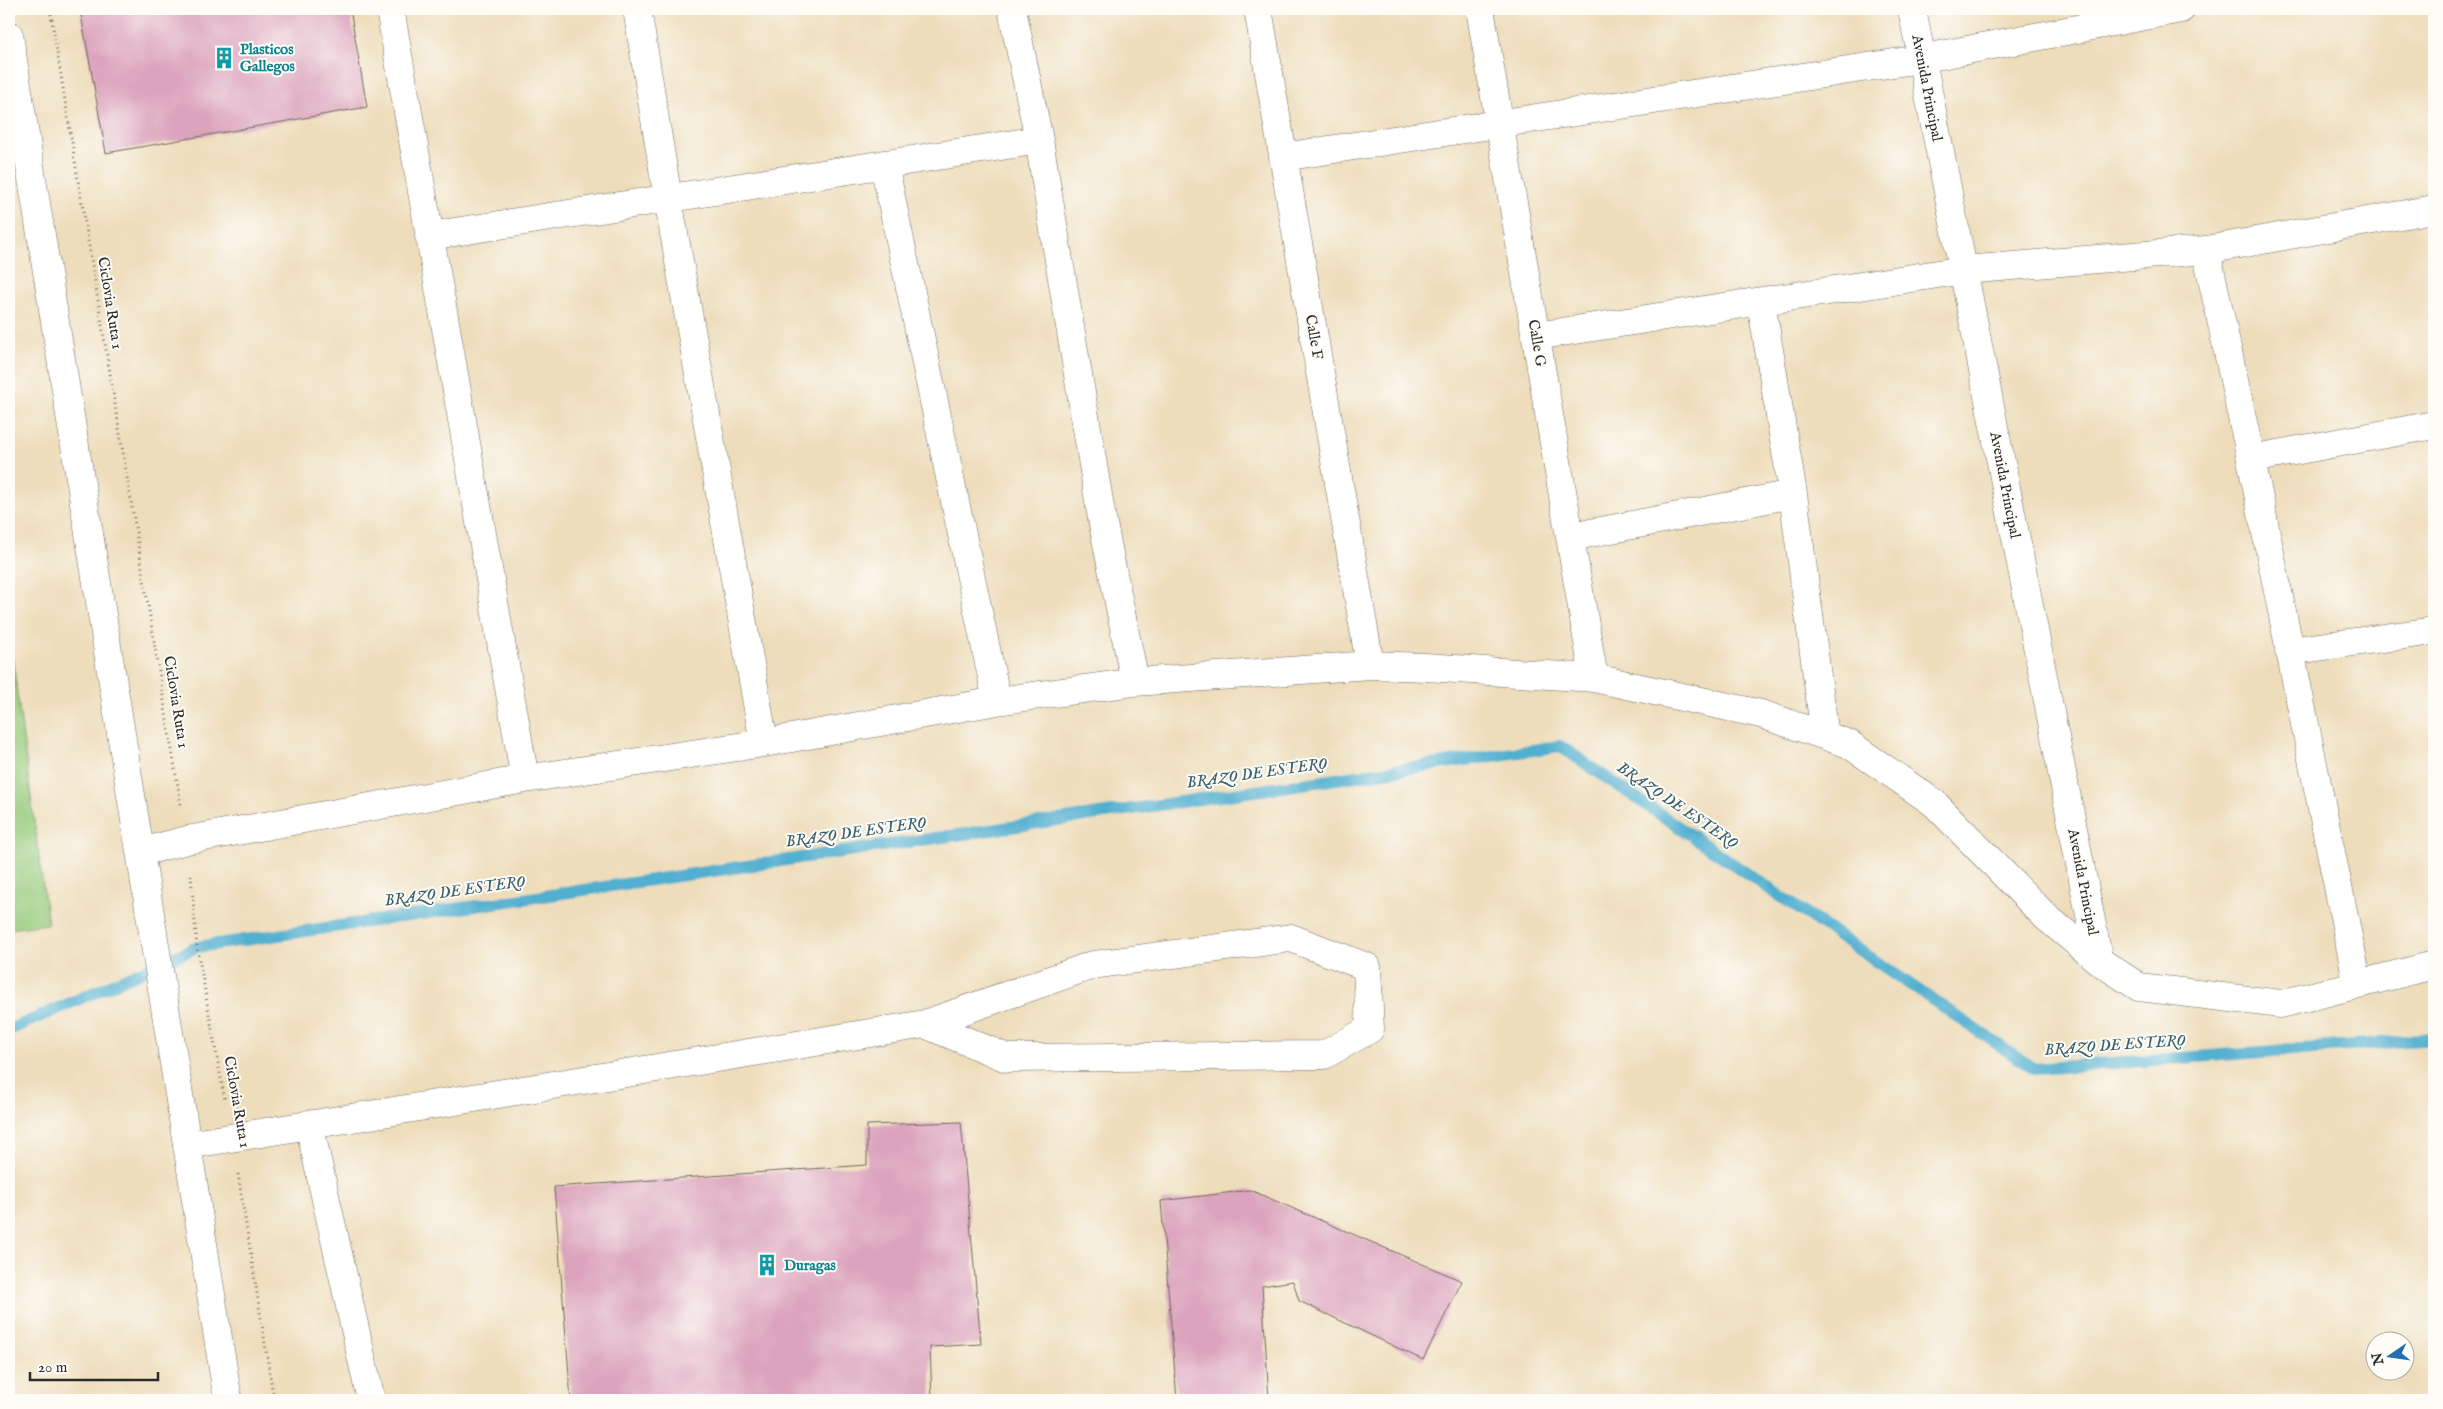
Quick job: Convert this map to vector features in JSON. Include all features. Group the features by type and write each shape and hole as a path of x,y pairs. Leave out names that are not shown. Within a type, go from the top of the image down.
{"street":[{"path":"390,9 525,779"},
{"path":"636,9 764,743"},
{"path":"1012,9 1038,140 1102,519 1136,682"},
{"name":"Calle F","path":"1258,9 1370,665"},
{"name":"Calle G","path":"1480,9 1594,678"},
{"name":"Avenida Principal","path":"1912,9 1920,58 1964,270 2099,961"},
{"path":"1283,157 1500,125 1920,58 2181,9"},
{"path":"9,35 228,1400"},
{"path":"429,236 1038,140"},
{"path":"884,164 997,701"},
{"path":"1536,336 1964,270 2206,250 2434,209"},
{"path":"2206,250 2251,459 2358,984"},
{"path":"1761,302 1793,494 1825,736"},
{"path":"2251,459 2434,425"},
{"path":"1570,537 1793,494"},
{"path":"2289,651 2434,631"},
{"path":"141,852 187,840 525,779 764,743 997,701 1136,682 1370,665 1594,678 1760,714 1849,744 1934,803 2046,917 2099,961 2139,987 2281,1004 2434,965"},
{"path":"187,1145 924,1024 1092,965 1291,938 1367,967 1370,1029 1324,1055 1007,1058 924,1024"},
{"path":"309,1124 371,1400"}],"path":[{"name":"Ciclovia Ruta 1","path":"50,9 187,840 197,947 232,1137 274,1400"}],"green space":[{"path":"9,633 48,924 9,929"}],"building":[{"name":"Plasticos Gallegos","path":"80,9 350,9 367,107 106,153"},
{"name":"Duragas","path":"961,1122 981,1344 930,1347 932,1400 571,1400 554,1187 867,1165 867,1125"},
{"path":"1250,1190 1462,1281 1423,1360 1299,1301 1293,1281 1262,1286 1269,1400 1177,1400 1161,1201"}],"waterway":[{"name":"BRAZO DE ESTERO","path":"9,1030 197,947 1560,746 2034,1069 2434,1039"}],"place":[{"name":"Plasticos Gallegos","path":"224,58"},
{"name":"Duragas","path":"767,1265"}]}
